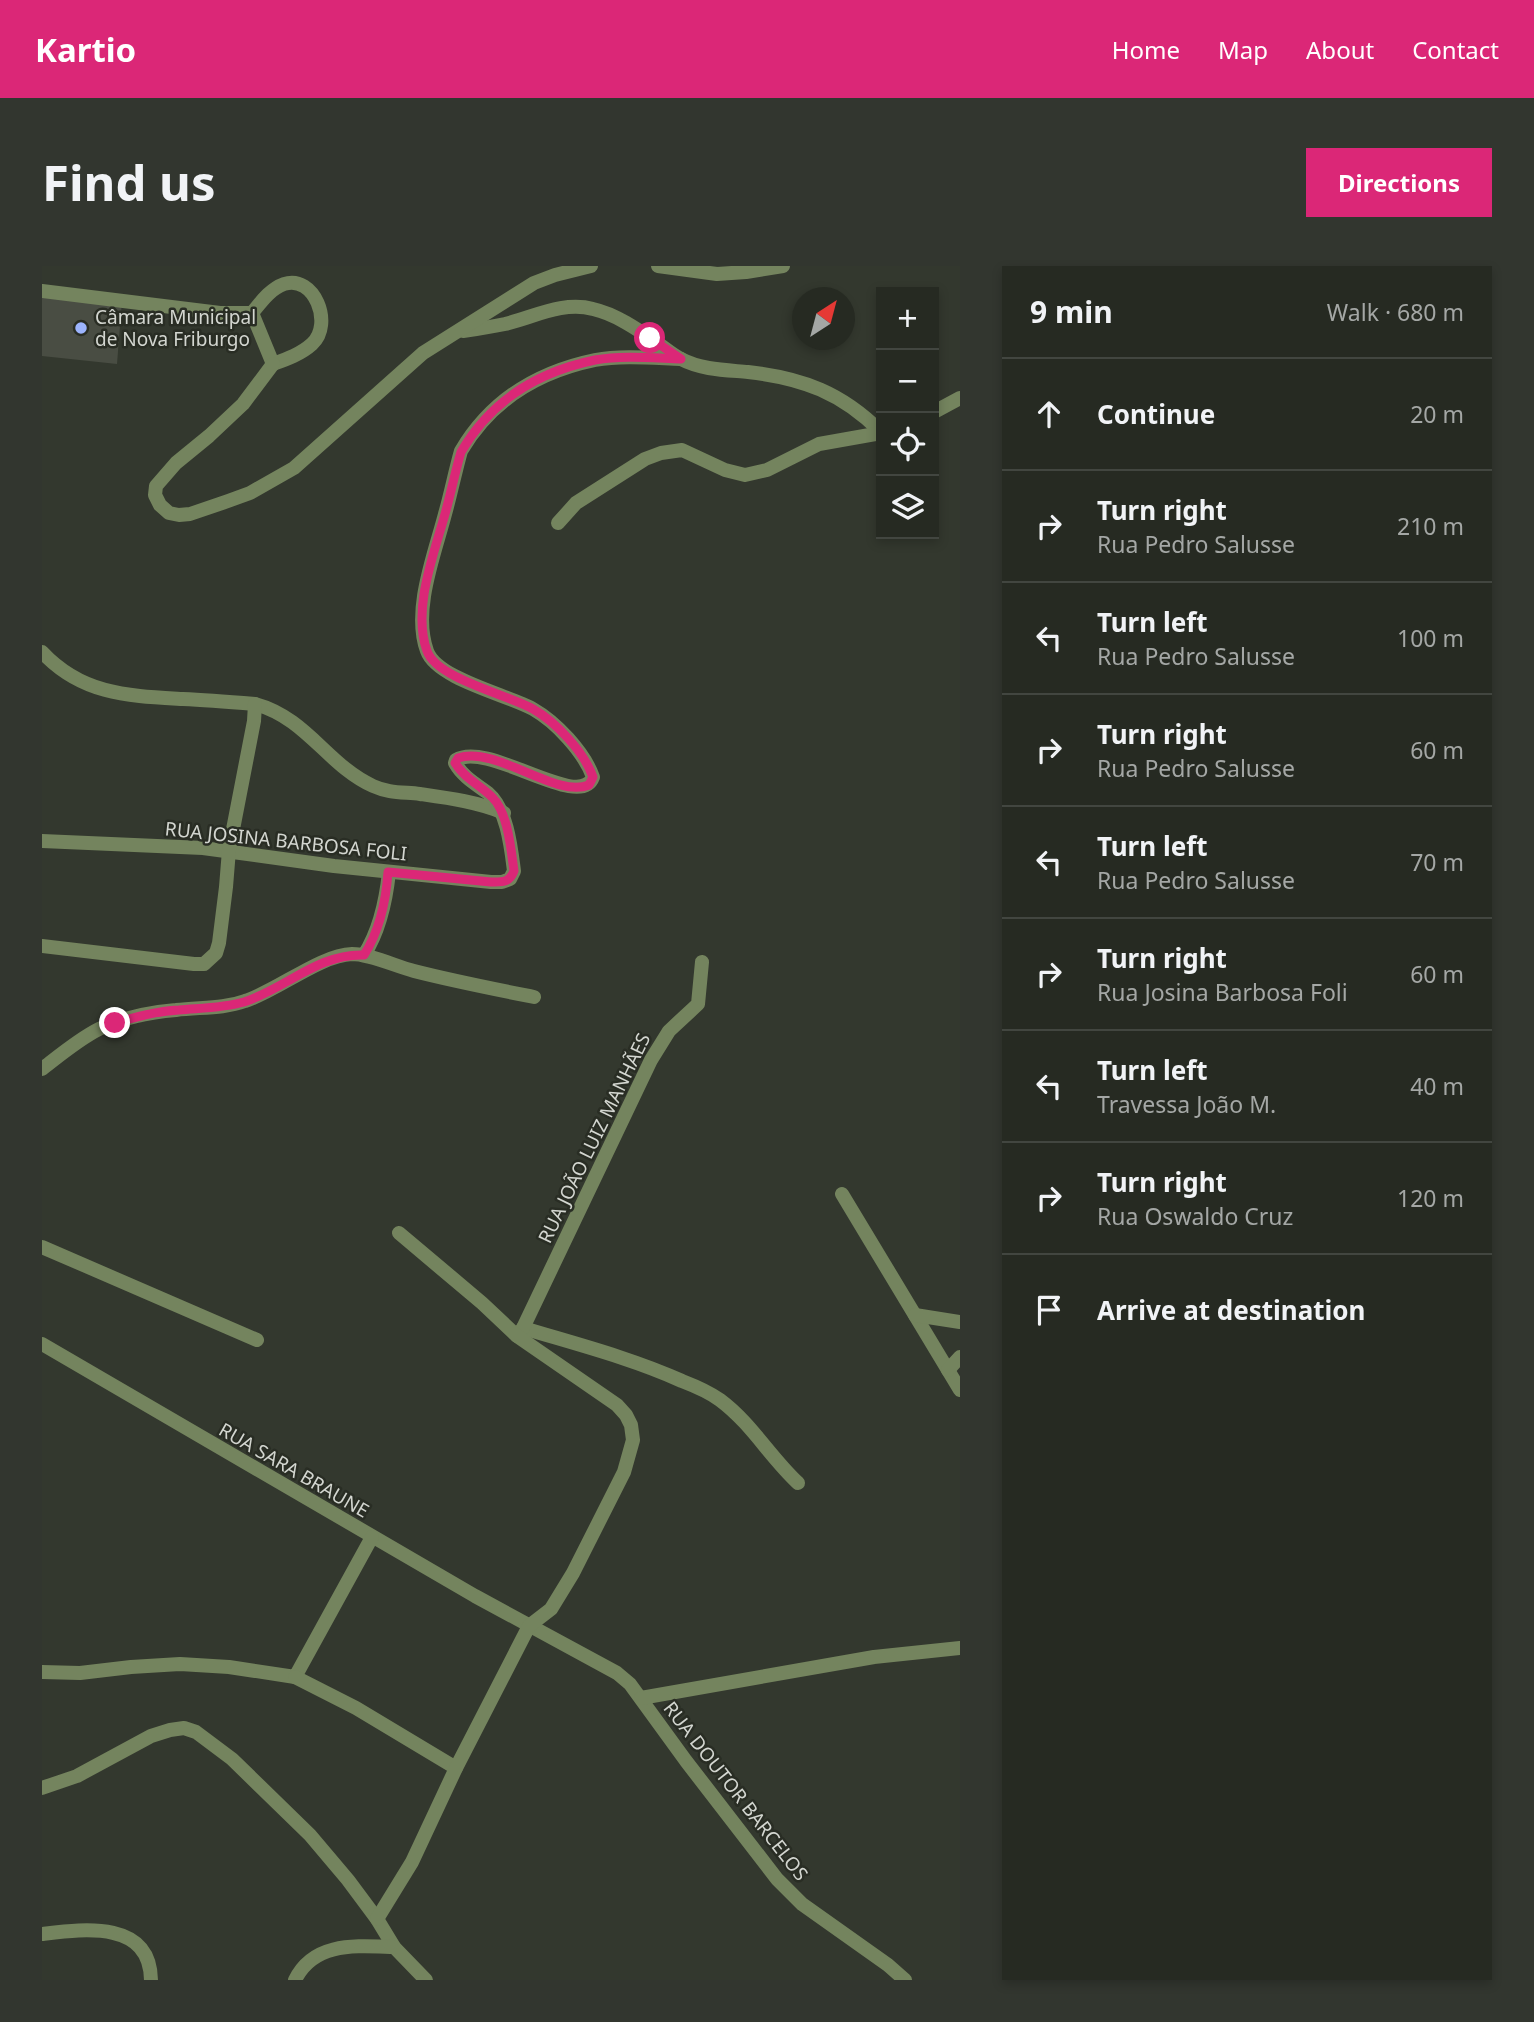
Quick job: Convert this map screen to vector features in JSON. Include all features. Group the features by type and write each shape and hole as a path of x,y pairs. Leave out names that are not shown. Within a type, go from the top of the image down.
{"street":[{"path":"42,290 220,313 252,313 272,292 290,283 298,283 315,297 320,308 321,332 313,343 300,353 274,364 243,404 176,463 156,486 155,495 160,505 169,513 179,515 250,493 294,468 423,353 534,284 555,275 591,266"},
{"path":"657,266 717,274 783,266"},
{"path":"458,332 505,324 552,309 593,308 628,325 681,359"},
{"path":"252,313 274,364"},
{"path":"504,813 495,800 460,771 455,763 458,758 472,755 490,758 553,782 573,786 589,785 593,777 567,738 547,718 524,705 468,682 438,664 428,653 423,613 426,580 461,452 472,432 489,414 527,384 546,374 596,360 640,357 681,359 723,371 748,372 796,381 837,396 876,428"},
{"path":"939,409 960,398"},
{"path":"558,523 576,503 645,459 661,453 682,450 724,470 745,475 767,470 819,444 876,434"},
{"path":"42,652 51,663 66,673 108,691 137,697 255,704 271,708 300,727 348,771 376,788 481,805 504,813"},
{"path":"42,946 204,964 216,953 229,850 255,704"},
{"name":"RUA JOSINA BARBOSA FOLI","path":"42,841 229,850 388,872 506,882 512,875 513,865 504,813"},
{"path":"364,955 382,914 387,895 388,872"},
{"path":"42,1069 99,1029 115,1023 176,1010 245,1002 326,962 349,954 364,955 390,965 534,997"},
{"name":"RUA JOÃO LUIZ MANHÃES","path":"520,1332 656,1052 669,1031 698,1004 702,962"},
{"path":"842,1194 960,1390"},
{"path":"377,1919 412,1862 456,1768 529,1626 551,1609 573,1573 624,1472 633,1440 631,1425 617,1405 520,1332 399,1233"},
{"path":"42,1247 257,1340"},
{"path":"915,1315 960,1322"},
{"path":"520,1332 658,1370 705,1391 730,1408 760,1440 780,1467 798,1483"},
{"name":"RUA SARA BRAUNE","path":"42,1343 372,1537 617,1673 631,1684 640,1698"},
{"path":"948,1370 960,1357"},
{"path":"295,1677 372,1537"},
{"path":"640,1698 874,1657 960,1648"},
{"path":"42,1672 80,1674 180,1664 229,1667 295,1677 356,1708 456,1768"},
{"name":"RUA DOUTOR BARCELOS","path":"640,1698 777,1879 802,1904 905,1980"},
{"path":"42,1788 77,1776 150,1736 184,1728 196,1732 232,1759 310,1835 348,1880 394,1947 426,1980"},
{"path":"42,1934 105,1930 124,1936 137,1944 146,1956 151,1980"},
{"path":"295,1980 308,1960 327,1950 354,1946 394,1947"}],"building":[{"name":"Câmara Municipal de Nova Friburgo","path":"42,291 122,300 117,364 42,356"}],"place":[{"name":"Câmara Municipal de Nova Friburgo","path":"81,328"}],"route":[{"path":"115,1023 176,1010 245,1002 340,956 364,955 382,914 387,895 388,872 491,882 506,882 510,879 514,871 504,813 490,794 460,771 455,763 458,758 472,755 490,758 553,782 581,787 589,785 593,777 591,772 557,726 533,709 482,689 433,660 428,653 424,634 426,580 461,452 472,432 505,400 546,374 596,360 640,357 681,359 650,338"}]}
